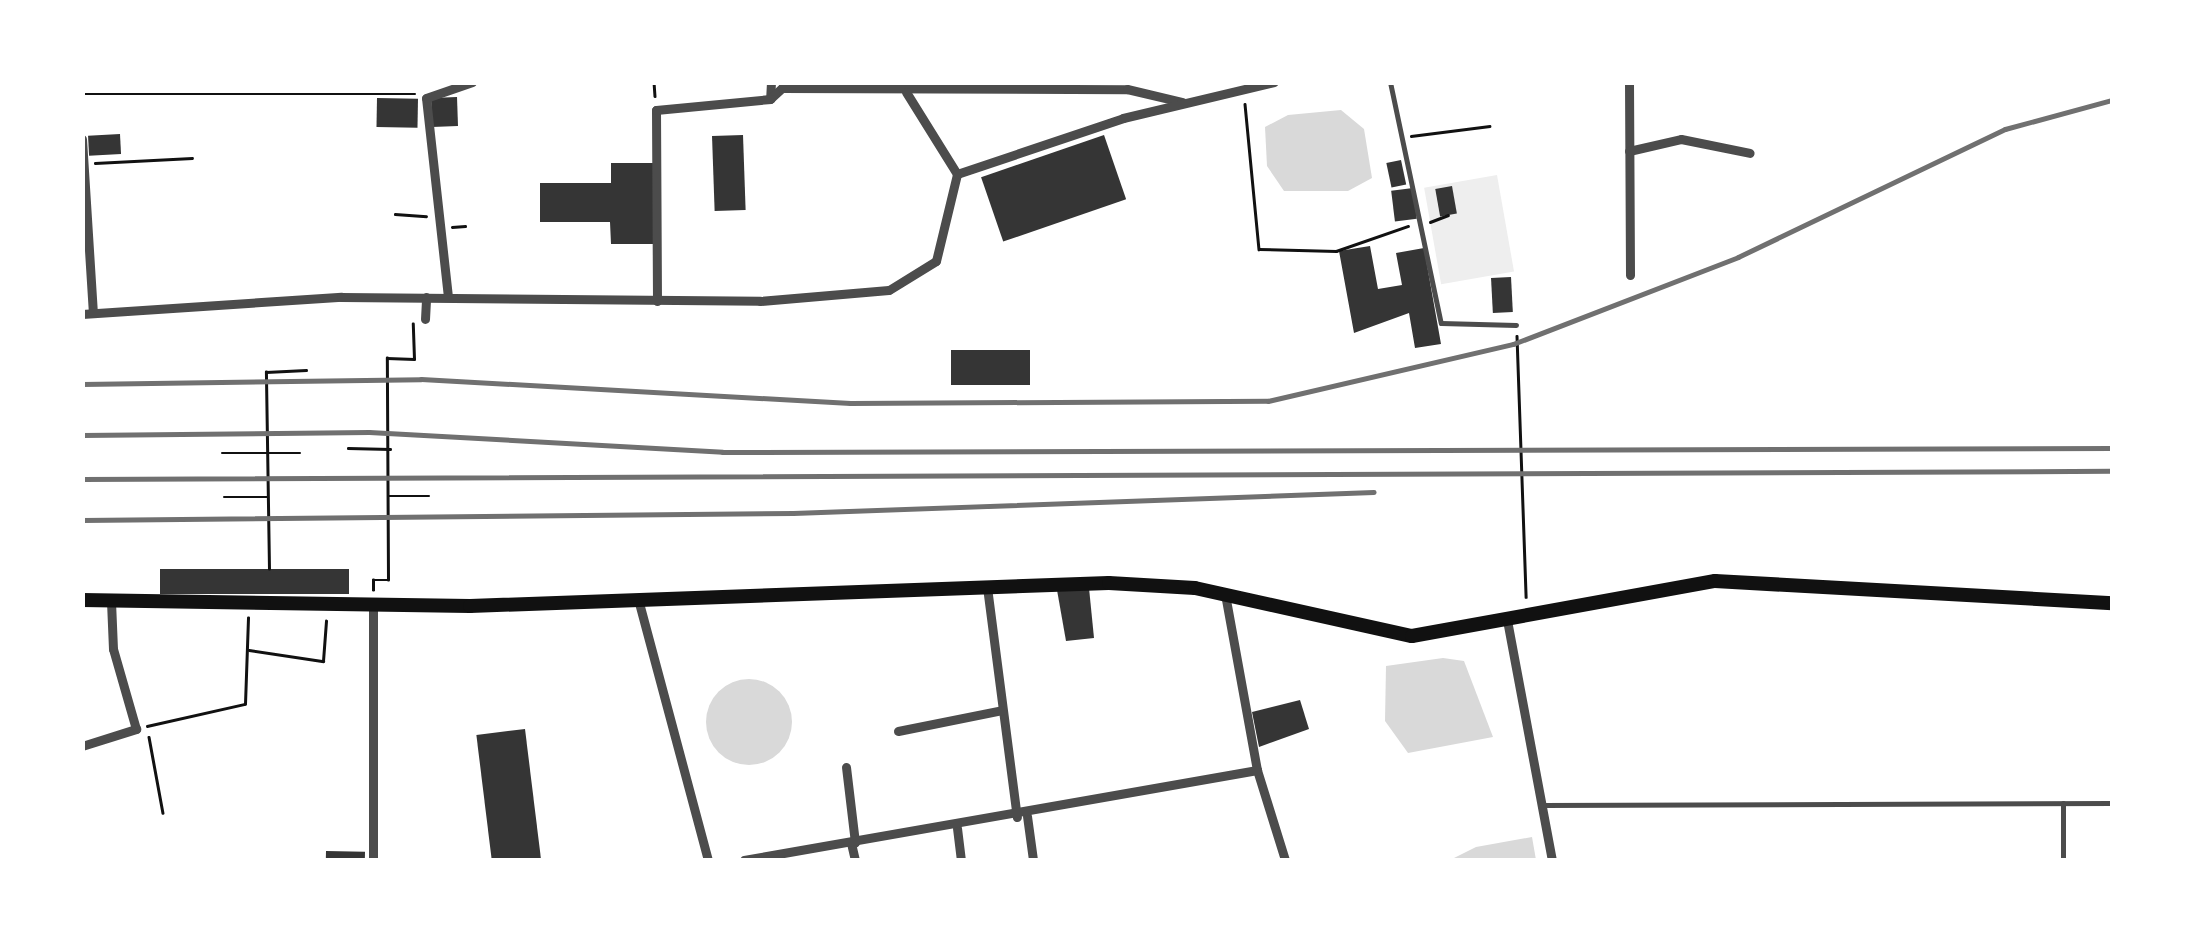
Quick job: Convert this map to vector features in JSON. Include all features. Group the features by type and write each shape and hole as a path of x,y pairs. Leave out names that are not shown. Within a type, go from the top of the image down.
{"main road":[{"path":"82,600 373,606 986,584 1225,594 1412,636 1715,580 2112,604"}],"street":[{"path":"448,296 447,240 432,217 431,94 472,82"},
{"path":"770,82 770,99"},
{"path":"957,174 1182,102 1274,82"},
{"path":"1629,82 1630,275"},
{"path":"656,110 770,99 782,88 906,92 1155,89 1182,102"},
{"path":"82,139 88,313 448,296 656,301 889,290 915,280 948,236 957,174 906,92"},
{"path":"655,98 656,301"},
{"path":"1629,150 1681,139 1750,152"},
{"path":"426,297 426,319"},
{"path":"986,584 1002,710 1033,860"},
{"path":"1225,594 1256,770 1285,860"},
{"path":"638,599 707,859 692,860"},
{"path":"82,746 142,727 112,649 111,602"},
{"path":"373,606 373,860"},
{"path":"1507,620 1552,860"},
{"path":"898,731 1002,710"},
{"path":"846,767 854,860"},
{"path":"744,860 957,828 1256,770"},
{"path":"957,828 961,860"}],"lane":[{"path":"1390,82 1425,223 1443,326 1516,325"},
{"path":"2063,803 2063,860"},
{"path":"1540,805 2112,803"}],"path":[{"path":"654,82 655,98"},
{"path":"1244,88 1259,249 1336,251 1448,215"},
{"path":"82,94 431,94"},
{"path":"1404,136 1489,126"},
{"path":"83,163 192,158"},
{"path":"394,214 432,217"},
{"path":"373,580 388,580 387,358 414,359 414,319 426,319"},
{"path":"1518,342 1520,526 1529,614"},
{"path":"269,569 266,372 306,370"},
{"path":"348,448 390,449"},
{"path":"222,453 300,453"},
{"path":"390,496 429,496"},
{"path":"224,497 268,498"},
{"path":"247,650 323,660 327,605"},
{"path":"163,814 142,727 244,704 248,606"}],"shaded area":[{"path":"1341,110 1364,129 1372,178 1348,191 1284,191 1267,166 1265,127 1288,115"},
{"path":"1497,175 1514,272 1441,284 1424,188"},
{"path":"1443,658 1464,661 1493,737 1408,753 1385,721 1386,666"},
{"path":"749,679 779,692 792,722 779,752 749,765 719,752 706,722 719,692"},
{"path":"1532,837 1536,860 1450,860 1476,847"}],"building":[{"path":"457,97 458,126 432,127 431,98"},
{"path":"377,98 418,99 417,128 376,127"},
{"path":"120,134 121,154 89,156 88,136"},
{"path":"743,135 746,210 715,211 712,136"},
{"path":"1104,135 1126,199 1003,242 981,177"},
{"path":"1401,160 1406,184 1392,188 1386,163"},
{"path":"611,163 656,163 656,244 611,244 610,222 540,222 540,183 611,183"},
{"path":"1452,186 1457,214 1440,217 1435,189"},
{"path":"1413,188 1417,219 1395,221 1391,191"},
{"path":"1370,246 1378,289 1402,285 1396,253 1424,248 1441,344 1415,348 1409,313 1354,333 1339,251"},
{"path":"1511,277 1513,312 1493,313 1491,278"},
{"path":"951,350 1030,350 1030,385 951,385"},
{"path":"160,569 349,569 349,594 160,594"},
{"path":"1089,588 1094,638 1066,641 1057,590"},
{"path":"1300,700 1309,729 1259,747 1252,712"},
{"path":"525,729 541,860 492,860 476,735"},
{"path":"326,851 365,852 365,860 326,860"}],"railway":[{"path":"82,384 421,379 850,403 1268,401 1513,344 1738,257 2005,129 2112,100"},
{"path":"82,435 369,432 722,452 2112,448"},
{"path":"82,479 2112,471"},
{"path":"82,520 793,513 1374,492"}]}
